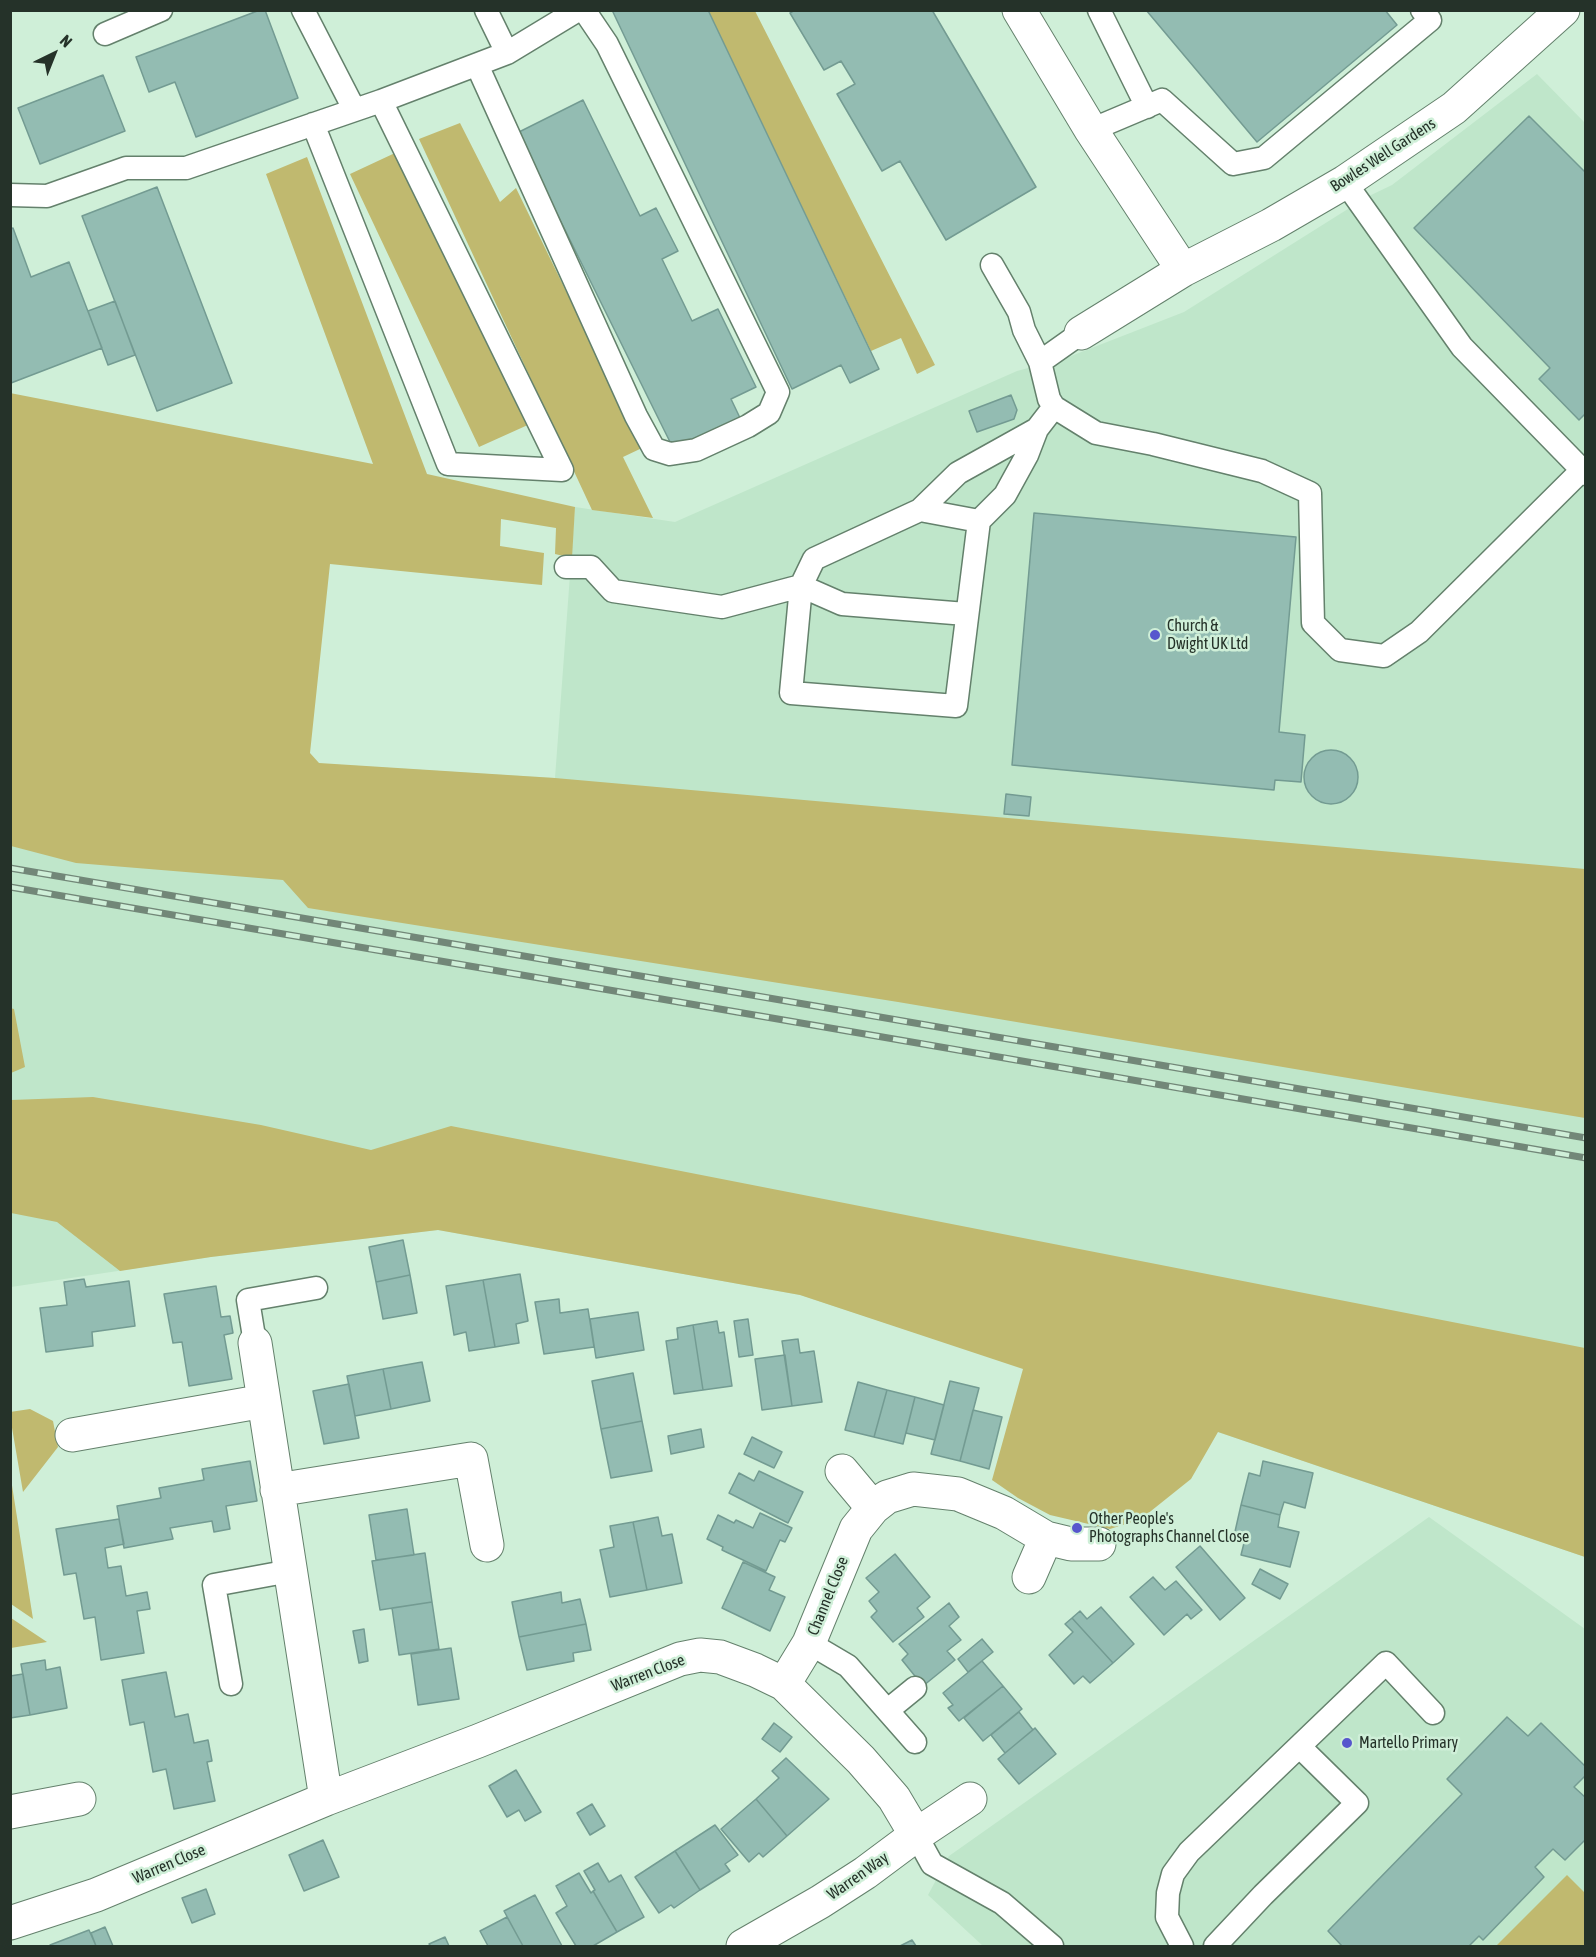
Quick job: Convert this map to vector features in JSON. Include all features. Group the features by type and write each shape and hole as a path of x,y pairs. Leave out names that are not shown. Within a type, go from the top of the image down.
{"street":[{"path":"1019,10 1091,130 1182,270"},
{"name":"Bowles Well Gardens","path":"1081,333 1182,270 1271,225 1345,182 1454,108 1563,10"},
{"path":"255,1343 326,1799"},
{"path":"72,1435 264,1401"},
{"path":"278,1490 471,1459 487,1545"},
{"path":"842,1471 873,1508"},
{"name":"Channel Close","path":"784,1684 809,1643 856,1529 873,1508 887,1497 913,1489 958,1494 1004,1513 1046,1538 1071,1544 1099,1544"},
{"path":"1029,1577 1046,1538"},
{"name":"Warren Close","path":"10,1923 96,1895 326,1799 680,1659 700,1655 720,1657 784,1684 868,1768 894,1798 916,1835"},
{"path":"10,1812 79,1799"},
{"name":"Warren Way","path":"743,1947 865,1873 970,1799"}],"lane":[{"path":"105,34 161,10"},
{"path":"303,10 354,109"},
{"path":"486,10 507,53"},
{"path":"10,195 47,196 126,168 186,168 381,101 507,53 578,10"},
{"path":"477,65 636,416 654,449 670,454 696,450 748,426 769,413 778,392 607,44 584,10"},
{"path":"1099,10 1147,107"},
{"path":"1091,130 1162,100 1233,164 1264,158 1430,21 1422,10"},
{"path":"312,124 448,464 562,470 381,101"},
{"path":"992,265 1019,312 1024,330 1040,362 1049,399 1054,407 1096,433 1153,444 1262,471 1310,493 1313,623 1340,650 1384,656 1419,632 1584,472 1462,347 1345,182"},
{"path":"1040,362 1081,333"},
{"path":"1037,429 958,473 920,510 814,558 801,586 791,693 956,706 979,521 1005,495 1027,455 1037,429 1054,407"},
{"path":"920,510 979,521"},
{"path":"566,567 591,567 613,591 722,607 801,586 842,604 966,614"},
{"path":"255,1343 248,1300 316,1288"},
{"path":"231,1684 214,1585 290,1571"},
{"path":"809,1643 848,1666 915,1742"},
{"path":"1182,1947 1167,1917 1168,1893 1173,1874 1189,1852 1386,1663 1433,1713"},
{"path":"888,1710 915,1688"},
{"path":"1215,1947 1263,1895 1357,1803 1300,1747"},
{"path":"916,1835 932,1864 1002,1903 1052,1947"}],"shaded area":[{"path":"708,11 755,11 935,365 917,374 901,338 871,351"},
{"path":"1537,74 1586,124 1585,1557 1218,1432 800,1295 438,1230 211,1257 11,1287 10,733 310,763 555,778 575,507 675,522 1017,371 1066,358 1184,312 1367,197 1392,185"},
{"path":"460,123 500,202 516,188 642,448 623,457 653,518 592,510 419,139"},
{"path":"395,153 530,424 479,447 350,174"},
{"path":"307,157 427,474 575,507 572,558 555,554 556,528 501,519 500,546 544,553 542,585 330,564 310,753 319,763 555,778 1585,869 1585,1118 898,1002 308,908 283,880 76,863 11,846 10,393 373,464 266,174"},
{"path":"10,1008 14,1009 25,1067 11,1073"},
{"path":"93,1097 261,1125 371,1150 451,1126 1585,1348 1585,1557 1218,1432 1191,1479 1141,1519 1110,1529 1050,1515 1018,1498 992,1480 1023,1369 800,1295 438,1230 211,1257 120,1271 57,1222 11,1213 11,1100"},
{"path":"30,1409 53,1421 58,1447 23,1492 10,1412"},
{"path":"11,1479 33,1619 11,1604"},
{"name":"Martello Primary","path":"1429,1517 1585,1629 1585,1946 983,1946 928,1895 949,1856"},
{"path":"11,1618 47,1642 11,1648"},
{"path":"1567,1875 1585,1893 1585,1946 1496,1946"}],"building":[{"path":"265,10 298,98 196,137 175,82 149,92 136,57"},
{"path":"612,10 708,10 879,369 850,383 841,365 792,389"},
{"path":"795,10 932,10 1036,187 946,240 900,161 882,171 837,94 855,84 841,61 824,70 790,13"},
{"path":"1146,10 1385,10 1397,25 1257,142"},
{"path":"103,75 125,131 40,164 18,108"},
{"path":"583,100 640,216 656,208 678,251 662,259 692,321 718,309 756,387 731,399 741,420 675,452 517,133"},
{"path":"1529,116 1586,173 1586,413 1579,420 1539,379 1550,368 1414,228"},
{"path":"157,187 232,383 157,411 82,216"},
{"path":"13,228 31,277 69,262 102,348 11,383 10,229"},
{"path":"115,301 135,355 108,365 88,311"},
{"path":"1011,395 1017,410 1014,419 977,432 969,411"},
{"name":"Church & Dwight UK Ltd","path":"1034,513 1296,537 1279,732 1305,735 1301,782 1275,780 1274,790 1012,765"},
{"path":"1331,750 1341,752 1350,758 1356,767 1358,777 1356,787 1350,796 1341,802 1331,804 1321,802 1312,796 1306,787 1304,777 1306,767 1312,758 1321,752"},
{"path":"1006,794 1031,797 1029,816 1004,814"},
{"path":"403,1240 410,1275 376,1282 369,1247"},
{"path":"520,1274 528,1321 516,1324 519,1343 495,1347 483,1280"},
{"path":"410,1275 417,1313 383,1319 376,1282"},
{"path":"84,1279 86,1287 129,1281 135,1326 92,1332 93,1346 46,1352 40,1308 67,1305 64,1282"},
{"path":"483,1280 495,1347 469,1351 466,1332 454,1335 446,1286"},
{"path":"216,1286 221,1317 230,1316 233,1333 224,1335 232,1379 189,1386 182,1342 173,1343 164,1294"},
{"path":"559,1299 560,1313 588,1309 594,1347 544,1354 535,1302"},
{"path":"638,1312 644,1350 596,1358 590,1319"},
{"path":"748,1319 753,1355 739,1357 734,1321"},
{"path":"717,1321 719,1333 724,1332 732,1386 703,1390 693,1325"},
{"path":"693,1325 703,1390 674,1394 666,1341 678,1339 677,1328"},
{"path":"798,1339 800,1353 814,1351 822,1402 792,1406 782,1341"},
{"path":"785,1355 792,1406 762,1410 755,1359"},
{"path":"422,1362 430,1401 391,1409 383,1369"},
{"path":"383,1369 391,1409 355,1416 347,1376"},
{"path":"633,1373 642,1421 601,1429 592,1381"},
{"path":"950,1381 979,1388 960,1461 931,1454"},
{"path":"858,1382 887,1390 874,1437 845,1430"},
{"path":"349,1384 359,1438 324,1444 313,1391"},
{"path":"887,1390 915,1397 903,1444 874,1437"},
{"path":"915,1397 944,1405 935,1440 906,1433"},
{"path":"973,1410 1002,1417 989,1469 960,1461"},
{"path":"642,1421 652,1471 611,1478 601,1429"},
{"path":"701,1429 704,1447 671,1454 668,1436"},
{"path":"752,1437 782,1452 774,1468 744,1454"},
{"path":"250,1461 257,1501 226,1506 230,1529 214,1532 212,1521 170,1528 173,1539 124,1548 117,1506 161,1498 159,1488 204,1480 202,1469"},
{"path":"1263,1461 1313,1473 1305,1508 1284,1502 1280,1515 1241,1505 1249,1473 1260,1476"},
{"path":"759,1471 803,1492 788,1523 729,1493 739,1473 754,1481"},
{"path":"1241,1505 1280,1515 1278,1527 1299,1532 1290,1567 1241,1555 1245,1539 1234,1536"},
{"path":"407,1509 414,1555 376,1560 369,1515"},
{"path":"760,1513 792,1528 785,1542 780,1540 766,1571 722,1550 723,1547 707,1539 718,1515 734,1523 736,1520 753,1528"},
{"path":"658,1517 662,1536 672,1534 682,1583 647,1590 633,1522"},
{"path":"119,1519 124,1544 105,1548 108,1568 121,1566 126,1596 147,1592 150,1609 137,1611 144,1653 101,1660 95,1617 84,1619 76,1573 64,1575 56,1529"},
{"path":"633,1522 647,1590 610,1597 600,1550 614,1547 610,1526"},
{"path":"1200,1546 1245,1598 1220,1620 1176,1567"},
{"path":"425,1553 432,1602 380,1610 372,1561"},
{"path":"895,1554 930,1597 917,1608 924,1617 893,1642 871,1617 877,1611 869,1601 879,1592 866,1578"},
{"path":"743,1562 775,1577 769,1590 785,1597 770,1631 722,1608"},
{"path":"1260,1569 1288,1584 1280,1599 1252,1584"},
{"path":"1153,1577 1165,1590 1176,1581 1202,1610 1191,1619 1187,1614 1164,1635 1130,1597"},
{"path":"561,1592 562,1603 580,1599 586,1624 519,1637 512,1602"},
{"path":"432,1602 439,1649 399,1655 392,1608"},
{"path":"949,1603 959,1617 949,1626 961,1640 947,1651 955,1660 923,1686 902,1660 908,1654 899,1644"},
{"path":"1101,1607 1134,1644 1113,1663 1072,1618 1080,1611 1087,1619"},
{"path":"1072,1618 1113,1663 1090,1683 1083,1676 1074,1684 1049,1655 1073,1632 1065,1624"},
{"path":"586,1624 591,1650 573,1653 574,1661 527,1670 519,1637"},
{"path":"364,1629 368,1661 359,1663 353,1631"},
{"path":"982,1639 993,1652 968,1672 958,1659"},
{"path":"451,1648 459,1699 418,1705 411,1654"},
{"path":"45,1660 46,1670 60,1667 67,1708 30,1715 21,1664"},
{"path":"982,1661 1003,1686 959,1721 948,1708 953,1705 943,1693"},
{"path":"166,1672 175,1717 188,1714 194,1743 208,1740 212,1761 207,1762 215,1801 174,1809 166,1769 153,1772 144,1722 130,1725 122,1680"},
{"path":"23,1674 30,1715 10,1718 10,1676"},
{"path":"1003,1686 1022,1709 983,1741 964,1718"},
{"path":"1019,1712 1033,1730 1005,1753 991,1735"},
{"path":"1507,1717 1528,1736 1541,1723 1586,1767 1586,1775 1574,1787 1586,1798 1586,1839 1565,1860 1553,1849 1535,1867 1544,1877 1483,1940 1479,1936 1469,1946 1342,1946 1328,1931 1462,1794 1447,1779"},
{"path":"774,1723 792,1737 780,1752 762,1739"},
{"path":"1035,1728 1056,1754 1019,1784 998,1759"},
{"path":"786,1758 829,1799 787,1836 756,1799 779,1778 772,1771"},
{"path":"516,1770 541,1812 525,1821 519,1810 507,1817 489,1786"},
{"path":"756,1799 787,1836 763,1857 759,1853 749,1862 721,1829"},
{"path":"592,1804 605,1826 590,1835 577,1813"},
{"path":"715,1825 738,1855 725,1864 730,1871 700,1890 675,1851"},
{"path":"323,1840 339,1877 304,1891 289,1855"},
{"path":"675,1851 700,1890 674,1908 671,1905 659,1913 635,1877"},
{"path":"598,1863 609,1882 621,1875 644,1917 617,1932 584,1871"},
{"path":"579,1873 591,1893 593,1891 617,1932 593,1946 576,1946 556,1913 567,1906 556,1886"},
{"path":"206,1889 215,1914 192,1923 182,1898"},
{"path":"535,1895 562,1946 523,1946 504,1911"},
{"path":"507,1917 523,1946 488,1946 480,1931"},
{"path":"105,1927 113,1946 96,1946 91,1933"},
{"path":"89,1930 96,1946 50,1945"},
{"path":"445,1937 449,1946 429,1944"},
{"path":"912,1940 916,1946 900,1946"}],"railway":[{"path":"10,868 1586,1138"},
{"path":"10,887 1586,1158"}],"place":[{"name":"Church & Dwight UK Ltd","path":"1155,635"},
{"name":"Other People's Photographs Channel Close","path":"1077,1528"},
{"name":"Martello Primary","path":"1347,1743"}]}
